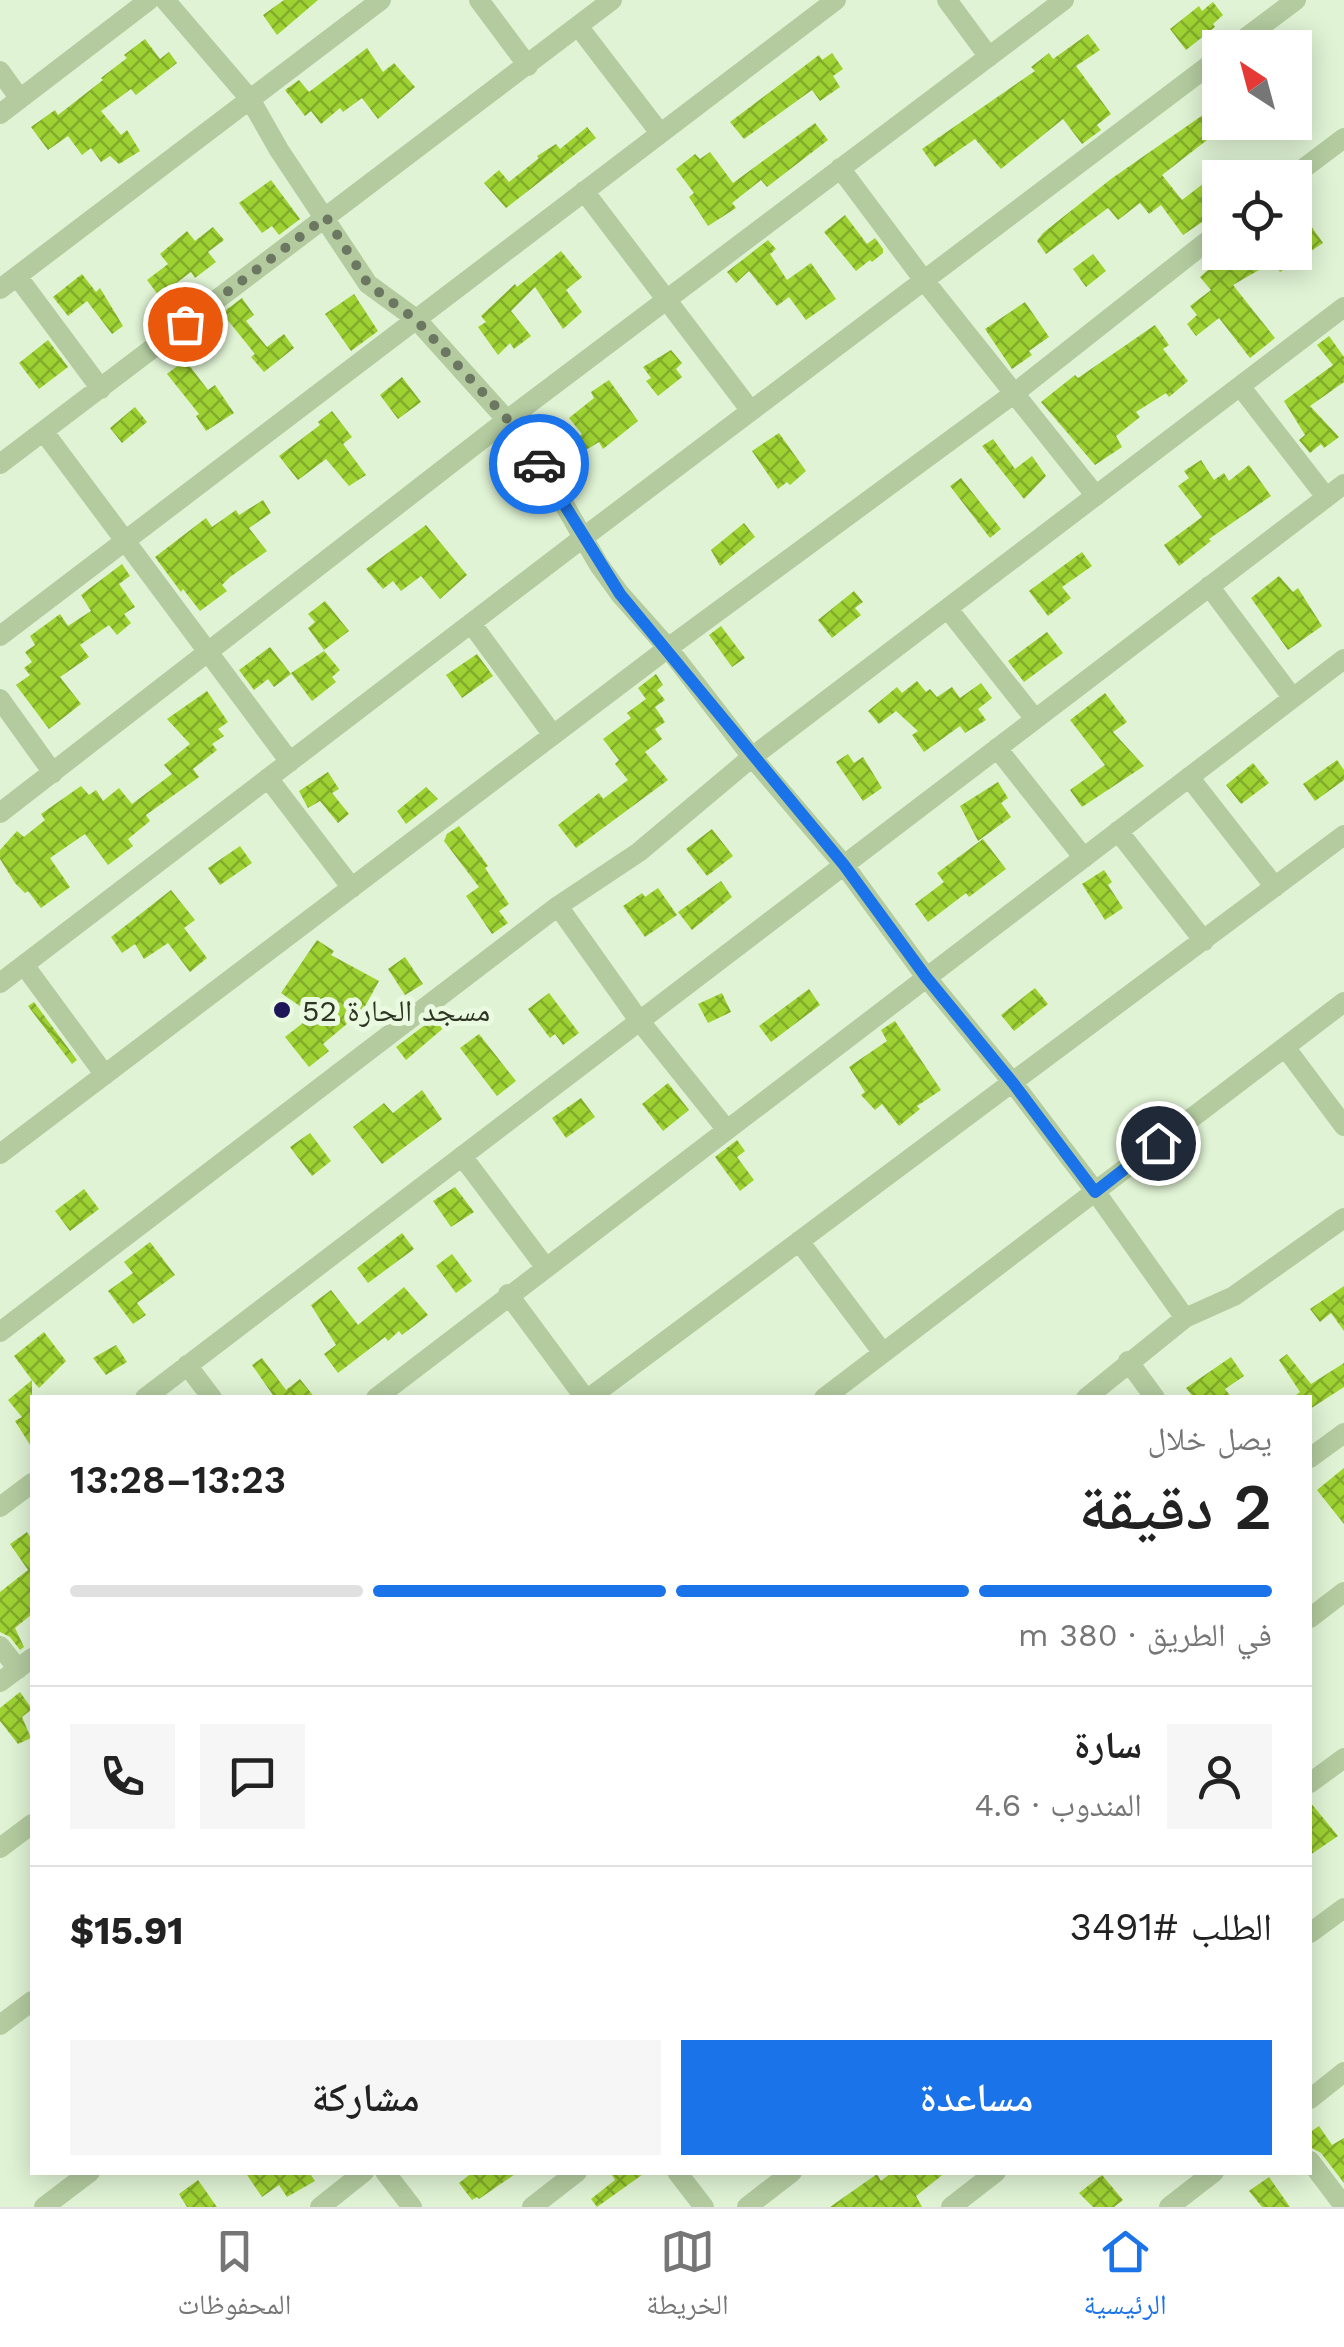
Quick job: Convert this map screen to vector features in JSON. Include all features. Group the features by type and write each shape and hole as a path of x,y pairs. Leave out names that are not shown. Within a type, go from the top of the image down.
{"street":[{"path":"0,114 149,0"},
{"path":"165,0 250,99 368,284 416,320 508,420 546,473 620,594 844,865 926,977 1013,1083 1185,1318"},
{"path":"101,389 8,282 380,0"},
{"path":"479,0 528,66"},
{"path":"0,464 612,0"},
{"path":"0,636 836,0"},
{"path":"947,0 989,57"},
{"path":"0,813 508,420 1064,0"},
{"path":"1256,30 1296,0"},
{"path":"578,26 660,133"},
{"path":"0,983 1202,70"},
{"path":"0,71 20,98"},
{"path":"1312,165 1341,147"},
{"path":"840,168 1096,496"},
{"path":"584,192 751,411"},
{"path":"0,1154 668,648 1016,392 1202,245"},
{"path":"0,1332 558,906 639,852 752,757 1344,307"},
{"path":"1240,386 1326,497"},
{"path":"44,432 290,762"},
{"path":"149,1395 1344,484"},
{"path":"1209,586 1292,698"},
{"path":"948,609 1036,719"},
{"path":"471,623 554,735"},
{"path":"380,1395 1344,660"},
{"path":"0,699 53,773"},
{"path":"998,748 1084,858"},
{"path":"1189,777 1275,886"},
{"path":"268,778 352,888"},
{"path":"1118,831 1204,941"},
{"path":"591,1395 1344,835"},
{"path":"558,906 638,1019 727,1130"},
{"path":"24,965 105,1075"},
{"path":"828,1395 1344,1002"},
{"path":"1285,1047 1344,1126"},
{"path":"462,1156 546,1268"},
{"path":"1089,1395 1185,1318 1234,1296 1344,1218"},
{"path":"799,1241 883,1352"},
{"path":"508,1294 585,1395"},
{"path":"1128,1361 1154,1395"},
{"path":"187,1365 210,1395"},
{"path":"1312,1457 1344,1434"},
{"path":"0,1507 30,1484"},
{"path":"1312,1611 1344,1592"},
{"path":"0,1646 25,1663 0,1682"},
{"path":"1312,1782 1344,1758"},
{"path":"0,1848 30,1826"},
{"path":"1312,1932 1344,1908"},
{"path":"0,2025 30,2002"},
{"path":"1312,2097 1344,2072"},
{"path":"1312,2163 1344,2206"},
{"path":"44,2207 86,2175"},
{"path":"320,2207 360,2175"},
{"path":"387,2175 412,2207"},
{"path":"532,2207 574,2175"},
{"path":"679,2175 704,2207"},
{"path":"747,2207 788,2175"},
{"path":"951,2207 992,2175"},
{"path":"1170,2207 1210,2175"}],"building":[{"path":"284,0 318,0 277,35 263,15"},
{"path":"1213,2 1223,15 1211,30 1202,30 1202,37 1186,50 1170,29 1199,6 1202,11"},
{"path":"1088,34 1100,50 1076,66 1111,114 1097,125 1101,130 1082,144 1063,119 1001,169 975,139 935,167 922,149 1035,71 1031,67 1049,53 1053,59"},
{"path":"145,39 160,59 169,52 177,63 136,95 131,89 101,111 121,135 127,130 140,151 119,164 110,156 101,162 91,148 82,155 68,136 48,150 31,127 55,110 58,115 103,80 127,58 124,55"},
{"path":"367,48 383,72 394,63 415,87 378,119 362,98 343,112 340,108 321,124 311,111 305,116 285,90 299,80 309,92"},
{"path":"832,53 843,69 833,76 840,87 820,101 812,90 744,139 730,122 819,55 822,60"},
{"path":"1202,116 1202,140 1207,140 1162,175 1182,200 1202,185 1202,222 1183,235 1161,205 1149,214 1140,203 1118,220 1108,208 1046,254 1037,241 1043,233 1111,179"},
{"path":"815,123 828,140 767,187 761,180 732,203 736,208 708,226 689,197 694,193 676,169 695,154 700,159 710,152 733,183"},
{"path":"587,127 596,138 506,208 484,183 499,170 509,182 537,156 556,144 560,149"},
{"path":"271,180 300,219 279,235 272,226 262,233 239,203"},
{"path":"845,215 867,244 875,238 883,249 872,262 856,271 824,232"},
{"path":"213,227 224,240 208,252 216,262 195,278 191,272 159,296 147,280 168,264 160,254 187,231 195,241"},
{"path":"1312,227 1323,243 1312,250"},
{"path":"768,240 776,249 770,254 787,280 811,263 836,299 806,320 789,297 777,306 749,271 736,283 727,272"},
{"path":"561,251 582,277 566,290 582,312 563,329 535,287 511,311 531,336 514,349 510,343 498,355 478,327 486,322 481,316 515,284 517,287"},
{"path":"1093,254 1106,271 1086,287 1073,269"},
{"path":"1208,270 1259,270 1233,285 1275,338 1250,358 1219,318 1196,336 1187,324 1197,315 1190,306 1211,290 1200,277"},
{"path":"82,274 96,292 100,288 123,326 112,334 87,301 68,316 53,297"},
{"path":"354,294 378,331 351,351 325,314"},
{"path":"242,298 254,315 246,321 267,347 284,334 294,348 264,372 251,357 255,354 222,313"},
{"path":"1025,302 1049,337 1012,369 985,329"},
{"path":"1155,325 1169,345 1163,349 1188,381 1169,397 1166,393 1136,412 1140,417 1116,436 1122,447 1095,465 1041,402 1075,375 1078,378"},
{"path":"1329,336 1344,357 1344,382 1310,406 1339,437 1310,453 1299,440 1305,435 1284,401 1333,365 1317,345"},
{"path":"48,340 68,367 39,389 19,363"},
{"path":"671,350 682,363 676,369 682,377 658,396 646,381 651,378 643,367"},
{"path":"185,360 208,390 215,385 234,413 206,431 196,416 199,414 167,374"},
{"path":"402,377 421,402 398,419 380,395"},
{"path":"609,380 638,421 603,449 599,442 576,456 568,443 582,434 569,418 594,398 591,392"},
{"path":"135,407 147,422 122,443 110,428"},
{"path":"332,411 352,437 343,444 366,475 349,486 326,459 298,480 279,456"},
{"path":"779,433 806,471 790,485 787,482 778,489 752,451"},
{"path":"993,439 1015,469 1032,456 1046,476 1024,499 982,446"},
{"path":"1201,460 1214,480 1224,473 1229,481 1249,465 1271,496 1209,539 1179,566 1164,545 1202,517 1178,486 1189,478 1184,471"},
{"path":"961,478 1001,529 990,538 950,486"},
{"path":"263,500 271,513 249,528 267,551 230,577 222,585 227,591 200,611 155,557 206,518 212,527 236,510 239,515"},
{"path":"744,523 755,537 720,566 711,550"},
{"path":"426,525 467,575 440,599 421,576 401,591 393,581 383,589 366,569"},
{"path":"1082,552 1092,566 1062,587 1071,598 1048,616 1029,591"},
{"path":"122,564 130,576 119,584 135,607 124,614 131,623 117,635 109,625 80,645 89,657 60,677 81,704 49,729 16,685 30,675 24,668 32,662 25,652 35,645 30,636 60,614 68,626 91,611 81,595"},
{"path":"1279,576 1293,592 1298,588 1322,626 1288,650 1251,598"},
{"path":"854,591 863,602 855,608 861,615 832,638 818,620"},
{"path":"325,601 349,631 324,650 308,628 315,622 308,614"},
{"path":"721,626 745,658 732,667 709,635"},
{"path":"1047,632 1063,653 1024,682 1008,661"},
{"path":"270,647 291,674 274,687 268,679 254,690 239,670"},
{"path":"324,651 340,670 332,677 336,682 312,701 291,673"},
{"path":"477,654 493,676 462,698 446,675"},
{"path":"656,674 663,685 657,690 665,700 655,707 665,722 655,729 662,739 645,752 668,780 576,848 558,825 599,793 603,799 628,780 603,739 631,718 627,713 646,699 638,688"},
{"path":"917,681 937,697 952,687 960,698 981,683 992,698 978,709 986,720 965,733 960,726 924,752 912,735 918,731 896,711 879,724 868,711 897,687 902,693"},
{"path":"207,691 228,722 218,729 224,736 212,744 217,750 193,769 199,777 146,815 150,821 128,839 133,846 108,865 85,834 50,858 70,887 41,908 28,891 25,893 15,883 0,859 0,850 17,831 24,837 45,820 41,814 81,786 89,795 96,790 103,801 119,788 132,804 172,774 164,765 190,744 167,719"},
{"path":"1105,693 1127,722 1113,732 1144,766 1082,807 1070,790 1105,765 1070,720"},
{"path":"848,754 854,763 863,757 882,788 863,801 836,762"},
{"path":"1337,760 1344,770 1344,780 1315,801 1303,784"},
{"path":"1253,763 1269,783 1241,804 1226,785"},
{"path":"328,772 339,789 332,793 349,814 338,823 320,801 308,808 299,791"},
{"path":"998,782 1008,798 1001,803 1011,817 978,841 960,806"},
{"path":"426,787 438,799 406,824 397,811"},
{"path":"459,826 509,904 499,911 508,923 492,934 466,896 479,887 444,841"},
{"path":"712,829 733,856 707,876 686,849"},
{"path":"983,839 1006,869 928,922 915,904 944,882 937,873"},
{"path":"240,846 252,863 220,885 208,868"},
{"path":"1104,870 1112,882 1108,885 1123,908 1105,920 1082,884"},
{"path":"721,881 732,897 692,930 678,912"},
{"path":"658,888 677,915 645,937 623,906"},
{"path":"171,890 195,920 184,928 207,958 190,972 168,943 144,959 135,944 122,953 111,937"},
{"path":"317,940 334,951 331,955 379,981 354,1026 348,1023 323,1044 329,1051 309,1067 285,1037 313,1015 281,993"},
{"path":"405,957 423,984 405,995 388,969"},
{"path":"1035,988 1048,1004 1014,1031 1001,1015"},
{"path":"809,989 820,1005 771,1042 759,1026"},
{"path":"549,993 579,1033 563,1045 555,1034 550,1038 528,1009"},
{"path":"722,993 731,1012 708,1023 698,1004"},
{"path":"34,1002 77,1060 72,1064 28,1006"},
{"path":"438,1015 447,1025 406,1060 396,1047"},
{"path":"895,1021 941,1090 917,1106 920,1109 899,1126 882,1104 875,1110 861,1095 865,1092 849,1067 887,1041 881,1030"},
{"path":"479,1034 516,1081 497,1096 460,1048"},
{"path":"668,1083 689,1110 663,1131 642,1104"},
{"path":"422,1090 442,1119 382,1164 353,1127 384,1103 393,1113"},
{"path":"581,1098 595,1117 566,1138 552,1118"},
{"path":"310,1133 331,1161 312,1176 290,1147"},
{"path":"737,1140 745,1151 737,1157 754,1180 740,1191 715,1157"},
{"path":"455,1187 474,1212 451,1227 433,1201"},
{"path":"84,1189 99,1209 70,1231 55,1211"},
{"path":"402,1233 414,1249 368,1283 357,1268"},
{"path":"150,1242 175,1275 137,1303 146,1315 133,1324 108,1291 133,1273 124,1262"},
{"path":"452,1254 472,1281 456,1293 436,1266"},
{"path":"1344,1286 1344,1331 1331,1313 1320,1322 1310,1309"},
{"path":"404,1287 428,1315 402,1335 399,1331 388,1341 385,1337 338,1373 324,1354 336,1345 311,1305 331,1290 358,1325"},
{"path":"44,1332 66,1361 39,1388 14,1356"},
{"path":"116,1345 127,1362 106,1375 93,1358"},
{"path":"1287,1354 1311,1384 1344,1363 1344,1387 1312,1408 1312,1395 1296,1395 1300,1392 1279,1360"},
{"path":"1231,1357 1244,1376 1225,1389 1230,1395 1192,1395 1186,1388"},
{"path":"262,1358 286,1390 300,1379 313,1395 273,1395 252,1365"},
{"path":"32,1380 30,1445 15,1421 22,1417 8,1400"},
{"path":"1344,1468 1344,1524 1317,1490"},
{"path":"27,1532 30,1537 30,1616 15,1628 24,1647 20,1650 0,1632 0,1592 28,1570 10,1544"},
{"path":"20,1692 30,1706 22,1717 30,1738 18,1744 0,1721 0,1708"},
{"path":"1312,1804 1338,1836 1312,1854"},
{"path":"1319,2126 1332,2145 1344,2138 1344,2183 1321,2153 1312,2148 1312,2131"},
{"path":"247,2175 311,2175 315,2181 287,2197 279,2185 262,2197"},
{"path":"469,2175 514,2175 479,2199 472,2200 459,2183"},
{"path":"612,2175 642,2175 597,2207 591,2199 615,2180"},
{"path":"876,2175 881,2181 888,2175 942,2175 916,2196 922,2207 830,2207"},
{"path":"1102,2175 1123,2200 1114,2207 1093,2207 1079,2193"},
{"path":"1269,2177 1290,2207 1262,2207 1249,2191"},
{"path":"198,2180 217,2207 187,2207 179,2194"}],"way so far":[{"path":"185,324 326,217 368,284 416,320 508,420 539,464"}],"place":[{"name":"مسجد الحارة 52","path":"282,1010"}],"route":[{"path":"539,464 599,566 620,594 844,865 926,977 1095,1192 1158,1143"}]}
